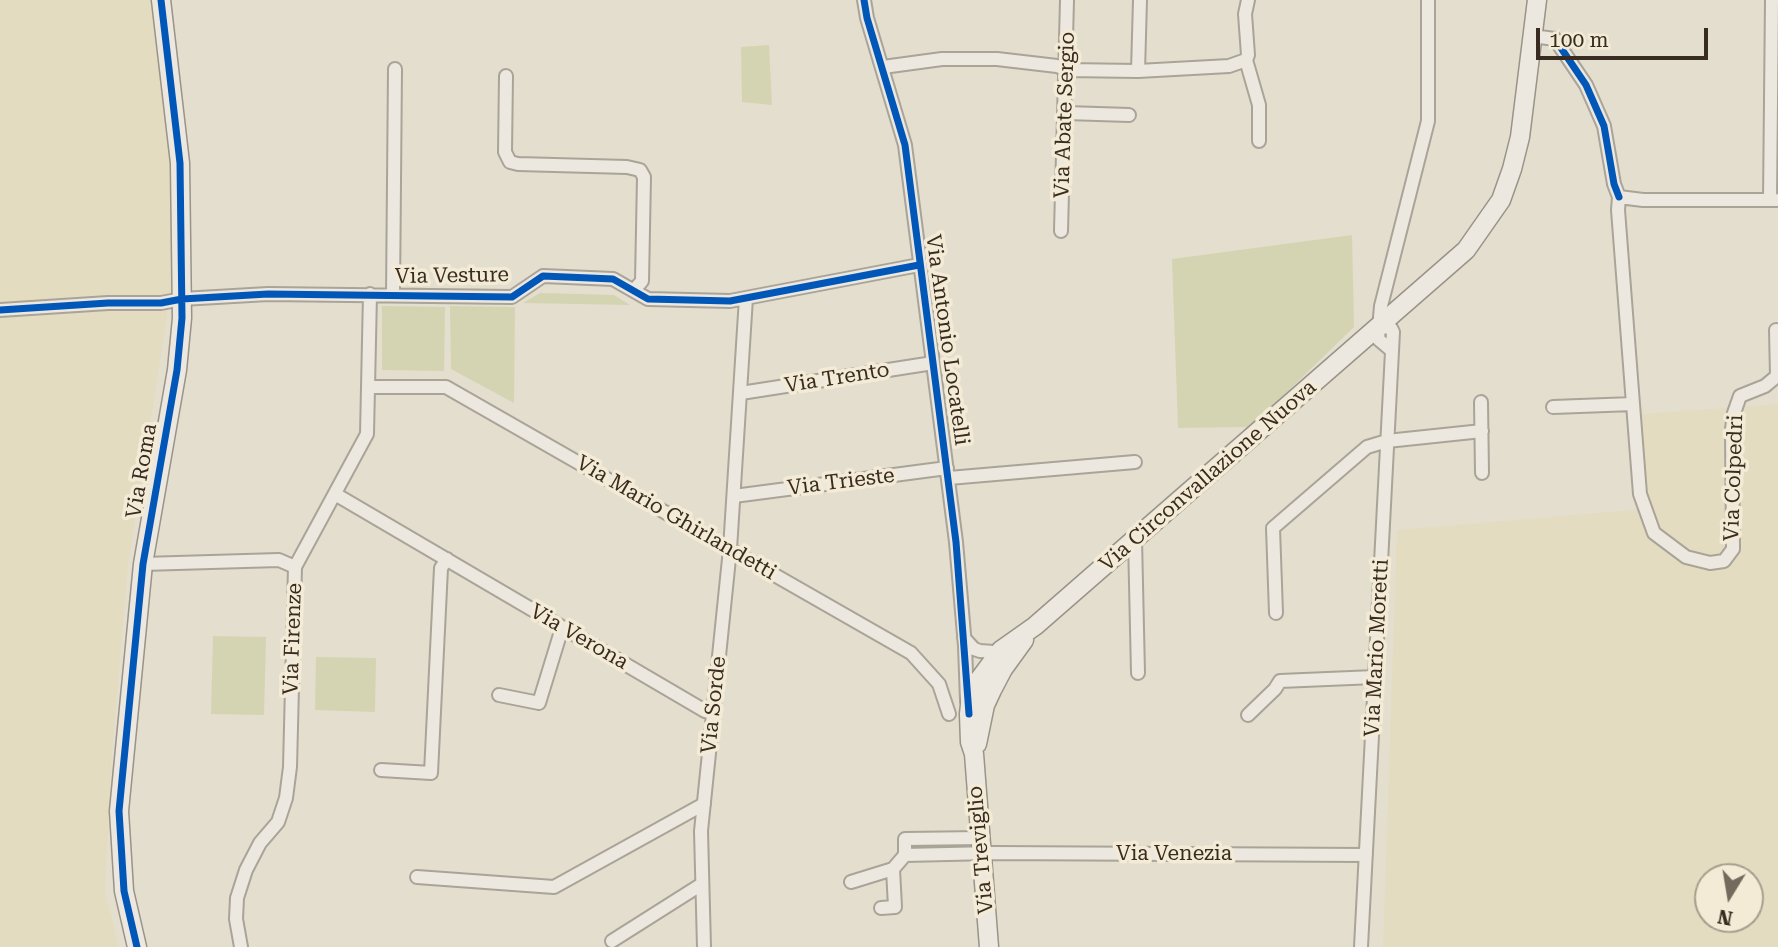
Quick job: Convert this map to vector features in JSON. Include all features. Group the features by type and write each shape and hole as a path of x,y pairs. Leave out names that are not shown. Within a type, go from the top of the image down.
{"main road":[{"name":"Via Roma","path":"137,947 124,891 119,811 143,564 177,370 182,318 180,163 160,0"},
{"name":"Via Circonvallazione Nuova","path":"1035,626 1466,250 1501,200 1520,137 1537,0"},
{"path":"977,699 982,674 1001,650 1035,626"},
{"path":"977,699 1035,626"},
{"name":"Via Treviglio","path":"977,699 974,754 989,947"}],"street":[{"name":"Via Antonio Locatelli","path":"864,0 905,145 948,473 965,642 977,699"},
{"name":"Via Abate Sergio","path":"1061,231 1068,0"},
{"path":"1138,71 1140,0"},
{"path":"1248,0 1245,14 1248,55 1246,60 1259,105 1259,141"},
{"path":"1380,327 1381,306 1429,121 1429,0"},
{"path":"1619,197 1643,200 1774,200 1772,0"},
{"name":"Via Colpedri","path":"1532,36 1555,39 1586,85 1604,126 1614,184 1619,197 1640,494 1654,533 1686,557 1710,563 1724,561 1733,549 1734,413 1740,396 1765,386 1777,376 1776,330"},
{"path":"883,67 942,59 997,59 1057,66 1067,70 1138,71 1229,66 1246,60"},
{"path":"393,295 395,69"},
{"path":"506,76 505,152 510,162 627,167 640,170 644,177 642,281 634,290"},
{"path":"1066,113 1129,115"},
{"name":"Via Vesture","path":"0,310 108,303 161,303 181,299 268,294 512,297 543,276 613,279 648,299 730,301 919,265"},
{"name":"Via Firenze","path":"241,947 236,919 237,898 246,870 260,843 278,822 286,798 290,767 295,567 367,434 370,294"},
{"name":"Via Sorde","path":"704,947 701,831 730,549 746,298"},
{"name":"Via Mario Moretti","path":"1361,947 1391,350 1378,339 1380,327"},
{"name":"Via Trento","path":"741,393 933,363"},
{"name":"Via Mario Ghirlandetti","path":"368,387 446,387 911,653 939,684 949,714"},
{"path":"1481,402 1482,473"},
{"path":"1553,407 1633,404"},
{"path":"1276,613 1273,528 1367,447 1387,441 1482,431"},
{"name":"Via Trieste","path":"734,496 948,473 1135,461"},
{"name":"Via Verona","path":"335,494 699,708 712,713"},
{"path":"1135,539 1138,673"},
{"path":"381,770 431,773 441,568 446,559"},
{"path":"143,564 279,560 295,567"},
{"path":"499,695 539,703 562,628"},
{"name":"Via Antonio Locatelli","path":"965,642 973,663 982,674"},
{"path":"965,642 980,651 993,653 1001,650"},
{"path":"1248,715 1280,681 1375,677"},
{"path":"417,877 554,887 704,804"},
{"name":"Via Venezia","path":"893,869 905,855 905,839 981,846 1366,855"},
{"path":"850,882 893,869 895,907 881,908"},
{"path":"612,942 702,884"}],"shaded area":[{"path":"0,0 153,0 171,150 171,292 128,565 111,767 105,893 119,947 0,947"},
{"path":"1778,404 1778,947 1383,947 1397,530 1645,509 1641,414"}],"green space":[{"path":"769,45 772,105 742,102 741,47"},
{"path":"1352,235 1354,327 1251,427 1178,428 1172,259"},
{"path":"540,293 614,295 630,305 523,303"},
{"path":"382,306 445,307 444,371 382,370"},
{"path":"450,306 515,307 514,403 451,369"},
{"path":"213,636 266,637 264,715 211,714"},
{"path":"316,657 376,658 375,712 315,710"}],"cycle path":[{"path":"137,947 124,891 119,811 143,564 177,370 182,318 180,163 161,0"},
{"path":"864,0 905,145 956,542 969,714"},
{"path":"1561,48 1586,85 1604,126 1614,184 1619,197"},
{"path":"0,310 108,303 161,303 182,299 268,294 512,297 543,276 613,279 648,299 730,301 919,265"}]}
